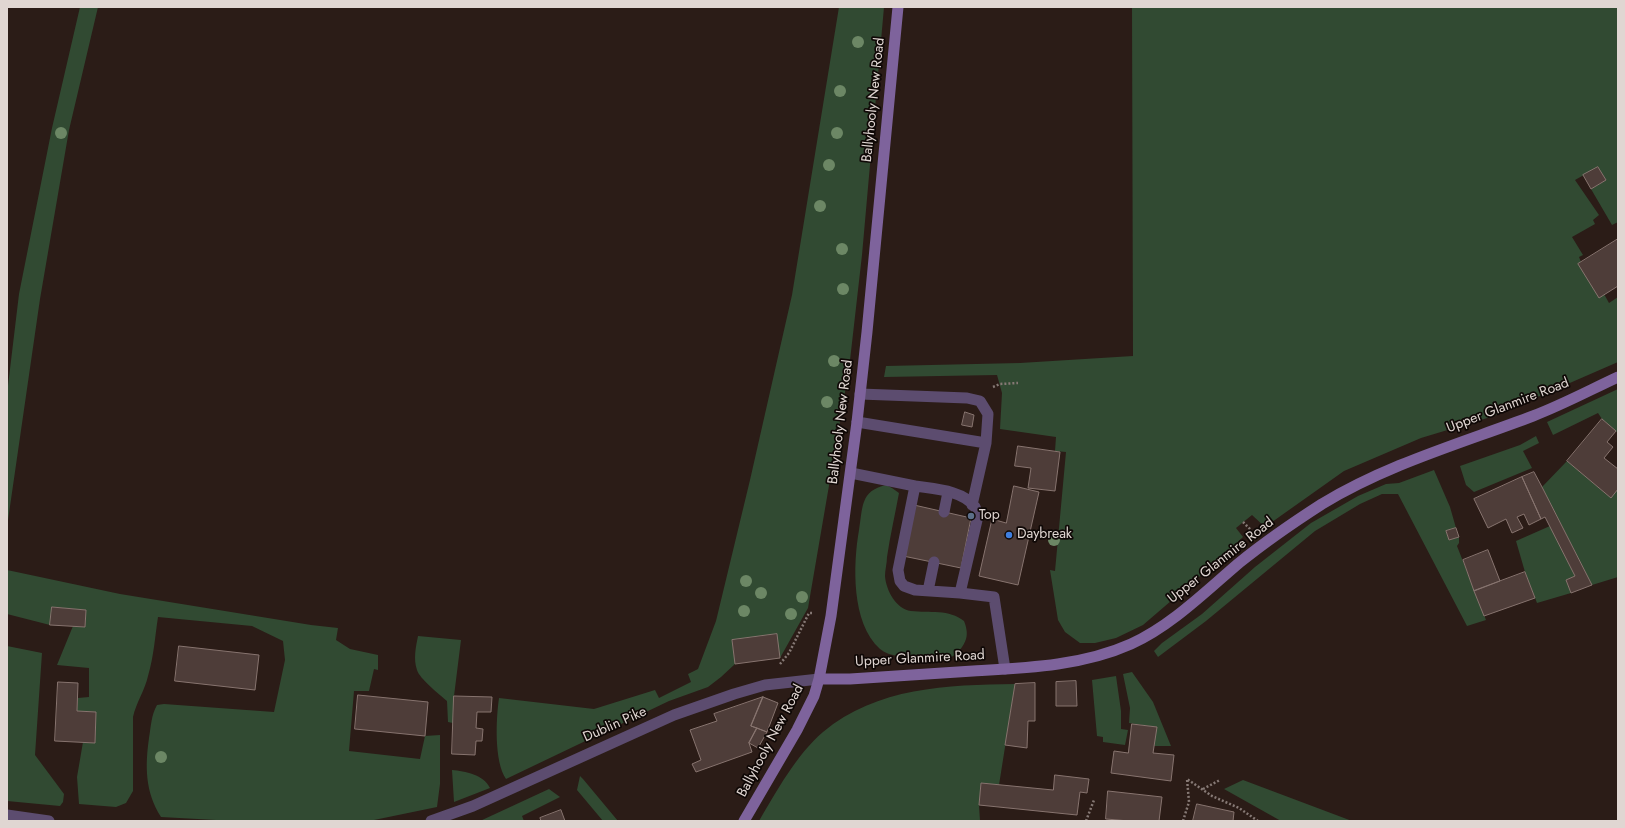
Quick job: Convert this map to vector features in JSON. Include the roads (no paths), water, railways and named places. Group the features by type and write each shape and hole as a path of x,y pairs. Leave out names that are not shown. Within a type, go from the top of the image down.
{"main road":[{"name":"Ballyhooly New Road","path":"744,821 797,730 814,696 819,679 831,616 851,473 867,332 898,7"},
{"name":"Upper Glanmire Road","path":"819,679 1039,666 1086,659 1131,644 1172,619 1211,589 1264,544 1323,504 1381,472 1535,415 1618,377"}],"street":[{"path":"860,394 967,398 980,401 988,414 986,444 972,505"},
{"path":"857,422 986,444"},
{"path":"851,473 948,492 964,497 975,507 978,516 960,593"},
{"path":"916,486 898,570 900,581 904,586 915,590 994,597 1005,669"},
{"path":"944,512 948,492"},
{"path":"928,591 934,562"},
{"name":"Dublin Pike","path":"431,821 473,806 674,715 765,685 819,679"},
{"path":"7,816 48,821"}],"place":[{"name":"Top","path":"971,516"},
{"name":"Daybreak","path":"1009,535"}]}
